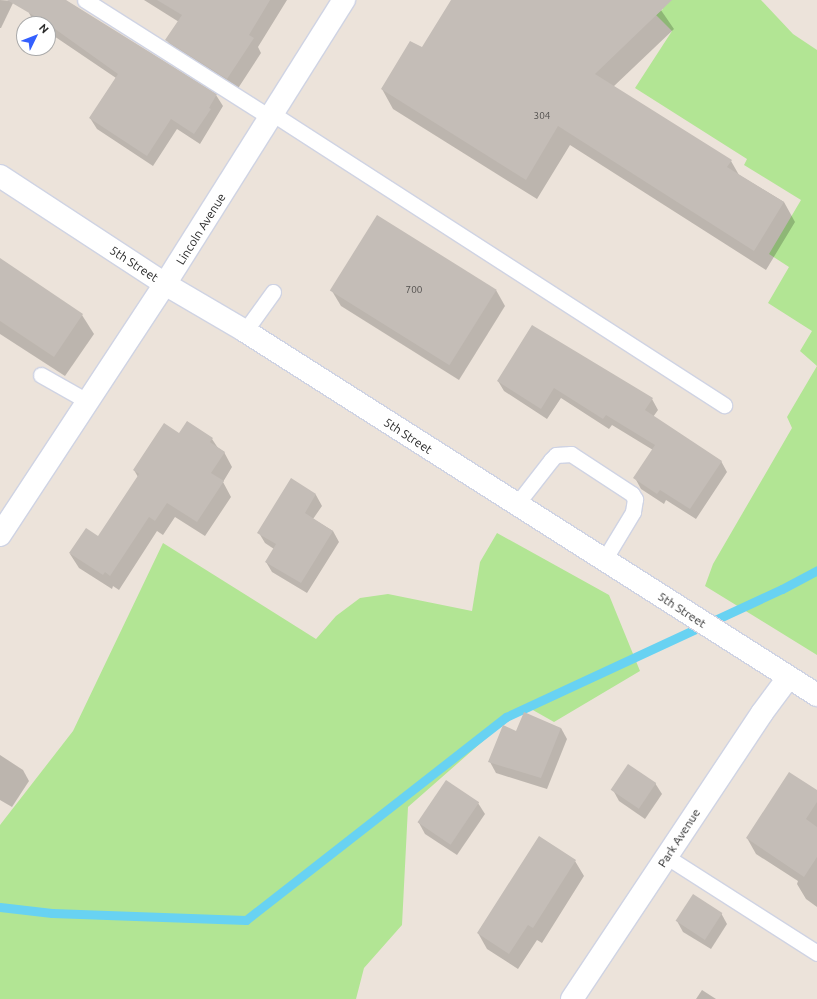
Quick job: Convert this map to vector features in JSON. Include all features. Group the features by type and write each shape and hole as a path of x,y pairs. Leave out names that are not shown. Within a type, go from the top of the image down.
{"street":[{"name":"Lincoln Avenue","path":"0,535 89,402 165,284 344,0"},
{"name":"5th Street","path":"0,176 165,284 245,331 516,505 817,695"},
{"name":"Park Avenue","path":"572,999 762,712 788,678"}],"lane":[{"path":"85,0 272,116 354,164 724,404"},
{"path":"245,331 273,292"},
{"path":"41,375 89,402"},
{"path":"516,505 556,455 571,454 632,494 635,499 633,512 604,560"},
{"path":"667,857 817,953"}],"green space":[{"path":"656,0 761,0 793,34 817,50 817,366 800,351 812,331 768,303 789,267 769,254 801,200 744,165 747,159 635,88 672,31 656,15 663,9"},
{"path":"817,366 817,655 705,586 713,564 792,428 787,417"},
{"path":"497,533 609,595 640,671 554,722 524,705 408,807 402,925 364,968 356,999 0,999 0,825 73,731 163,543 316,639 336,616 360,598 388,594 472,611 480,562"}],"building":[{"path":"7,0 66,0 217,94 209,108 211,109 194,134 171,119 147,156 89,118 118,74 56,30 56,16 34,16"},
{"path":"157,0 270,0 249,35 254,38 227,79 165,40 182,15"},
{"path":"451,0 672,0 595,74 732,160 727,167 784,202 754,251 558,126 526,180 381,89 410,41 422,47"},
{"path":"377,215 497,290 449,365 330,290"},
{"path":"0,258 83,314 54,357 0,321"},
{"path":"532,325 653,398 645,410 722,461 690,509 660,490 657,494 633,478 655,445 606,415 603,419 554,388 541,409 497,381"},
{"path":"187,421 213,438 210,442 225,452 211,473 224,481 197,522 167,503 155,521 149,517 110,576 105,572 103,575 69,553 86,528 98,536 139,474 133,470 164,423 179,433"},
{"path":"291,478 316,494 305,513 333,531 301,583 265,562 276,544 257,533"},
{"path":"524,712 561,728 541,778 488,762 503,725 516,731"},
{"path":"628,764 656,783 639,809 611,790"},
{"path":"789,772 817,790 817,802 806,819 817,827 817,857 804,877 746,838"},
{"path":"446,780 479,802 451,845 417,822"},
{"path":"539,836 576,860 533,928 528,925 509,954 477,933"},
{"path":"693,894 722,913 705,940 676,921"}],"waterway":[{"path":"0,907 52,913 246,920 506,717 782,589 817,570"}]}
